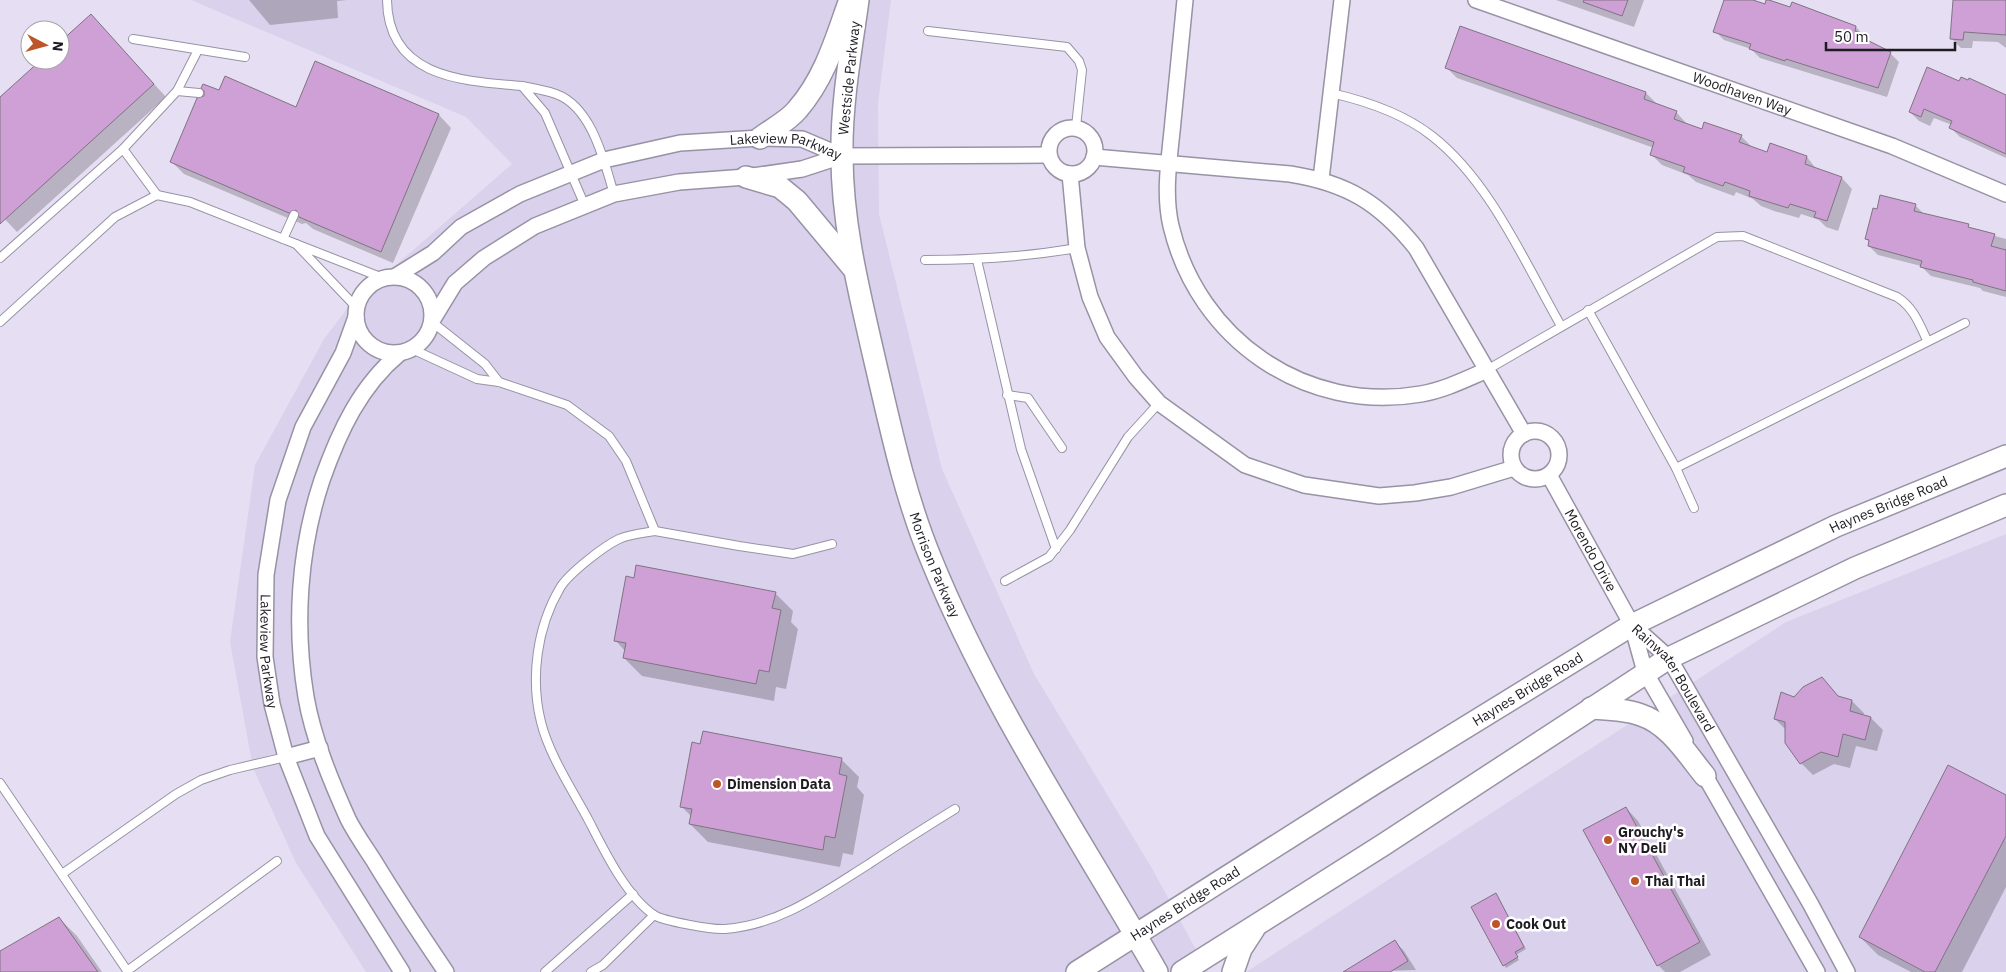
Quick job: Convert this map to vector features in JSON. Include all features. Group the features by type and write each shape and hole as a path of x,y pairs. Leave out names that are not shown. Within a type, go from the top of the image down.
{"main road":[{"path":"760,138 796,111 810,93 826,68 850,0"},
{"name":"Westside Parkway","path":"842,156 846,96 858,0"},
{"name":"Morrison Parkway","path":"842,156 847,229 855,270 904,483 930,557 961,629 997,699 1135,934"},
{"path":"746,177 780,187 797,201 855,270"},
{"name":"Haynes Bridge Road","path":"1077,972 1369,786 1632,625 1836,526 2006,456"},
{"path":"1182,972 1669,658 1855,568 2006,505"},
{"path":"1591,708 1641,715 1657,722 1672,736 1705,776"},
{"path":"1233,972 1241,949 1257,924"},
{"path":"1135,934 1157,972"}],"street":[{"path":"1186,0 1169,163 1168,195 1171,225 1189,278 1204,303 1249,350 1277,370 1308,385 1339,394 1365,398 1422,394 1450,387 1485,371"},
{"path":"1320,179 1342,0"},
{"name":"Woodhaven Way","path":"1476,0 1892,146 2006,194"},
{"path":"1076,127 1089,135 1095,149 1094,157 1085,170 1070,174 1056,168 1049,155 1051,140 1055,134 1061,129 1076,127"},
{"name":"Lakeview Parkway","path":"389,277 432,253 461,227 520,194 604,160 680,143 760,138 802,139 842,156"},
{"path":"842,156 1049,155"},
{"name":"Lakeview Parkway","path":"432,320 455,283 484,258 535,226 614,194 679,182 746,177 802,169 842,156"},
{"path":"1094,157 1320,179 1338,185 1362,198 1402,231 1416,248 1485,371 1524,434"},
{"path":"1070,174 1077,248 1090,297 1107,337 1136,377 1159,403 1245,465 1304,485 1379,496 1415,493 1451,486 1514,468"},
{"path":"406,351 388,353 376,349 366,341 359,330 356,312 363,293 372,283 389,277 408,279 419,285 427,294 432,306 432,320 422,342 406,351 364,389 335,442 313,508 301,578 300,643 306,698 320,748 349,820 394,895 446,972"},
{"name":"Lakeview Parkway","path":"356,312 343,353 303,427 278,500 266,575 265,658 272,704 286,758 317,836 402,972"},
{"path":"1531,431 1546,434 1557,445 1559,461 1550,475 1534,480 1526,478 1514,468 1511,452 1513,445 1524,434 1531,431"},
{"name":"Morendo Drive","path":"1550,475 1632,625"},
{"name":"Rainwater Boulevard","path":"1632,625 1669,658 1810,903 1846,972"},
{"name":"Rainwater Boulevard","path":"1632,625 1645,672 1817,972"},
{"path":"286,758 320,748"}],"lane":[{"path":"387,0 387,14 395,36 411,57 433,72 464,81 522,86 557,94 568,101 584,117 604,160 614,194"},
{"path":"928,32 1067,47 1080,61 1082,70 1076,127"},
{"path":"133,39 245,58"},
{"path":"0,258 123,149 177,91 198,50"},
{"path":"522,86 545,113 585,206"},
{"path":"177,91 199,93"},
{"path":"1331,93 1380,108 1408,121 1431,135 1448,149 1482,190 1561,326"},
{"path":"123,149 157,195"},
{"path":"0,322 115,217 157,195 190,202 296,244 389,277"},
{"path":"283,239 294,215"},
{"path":"1485,371 1716,237 1734,235 1743,236 1897,296 1906,302 1912,310 1926,340"},
{"path":"296,244 356,312"},
{"path":"925,260 977,260 1037,255 1077,248"},
{"path":"977,260 1021,449 1056,549"},
{"path":"1588,310 1676,468 1694,508"},
{"path":"432,320 485,364 499,382"},
{"path":"1676,468 1926,340 1965,323"},
{"path":"406,351 478,379 499,382 568,405 609,436 626,461 655,531"},
{"path":"1008,395 1028,398 1062,448"},
{"path":"1005,581 1050,557 1128,437 1159,403"},
{"path":"832,544 793,554 655,531 621,538 597,553 561,586 547,616 538,654 534,691 541,724 560,767 602,846 633,894 654,915 686,924 724,929 769,921 814,899 955,809"},
{"path":"62,874 176,794 201,780 230,770 286,758"},
{"path":"0,782 127,972 277,861"},
{"path":"545,972 633,894"},
{"path":"591,972 654,915"}],"shaded area":[{"path":"191,0 891,0 878,104 879,214 942,469 1034,674 1153,870 1208,972 366,972 296,863 253,768 230,642 255,465 324,339 350,305 512,164 466,117"},
{"path":"2006,534 2006,972 1246,972 1786,622"}],"building":[{"path":"1584,0 1628,0 1622,16 1583,2"},
{"path":"1724,0 1753,0 1765,4 1766,0 1769,0 1790,7 1792,2 1856,26 1855,31 1862,34 1861,37 1891,52 1878,88 1749,49 1751,44 1713,32"},
{"path":"1953,0 2006,0 2006,35 1964,32 1963,40 1950,39"},
{"path":"91,14 154,84 0,224 0,97 30,70 70,70 70,33"},
{"path":"1460,26 1646,92 1644,99 1677,111 1674,119 1702,129 1704,122 1742,135 1739,142 1767,152 1770,143 1807,156 1805,164 1842,177 1827,221 1814,217 1816,212 1790,204 1788,208 1749,196 1750,191 1725,182 1723,186 1683,172 1685,167 1650,155 1654,142 1445,68"},
{"path":"315,61 439,114 381,252 299,217 296,210 289,213 170,162 197,98 204,96 204,91 201,88 203,84 219,90 225,76 296,107"},
{"path":"1927,67 1959,81 1961,77 1968,80 1969,78 2006,95 2006,154 1949,128 1952,121 1924,109 1921,117 1909,112"},
{"path":"1880,195 1916,204 1914,211 1969,224 1968,227 1995,234 1991,246 2006,250 2006,291 1973,282 1973,280 1920,267 1922,261 1868,246 1869,240 1865,239 1873,208 1877,209"},
{"path":"636,565 776,592 772,608 781,610 769,672 759,670 756,684 623,658 626,643 614,641 626,576 634,578"},
{"path":"1822,677 1838,696 1852,700 1850,711 1871,717 1865,740 1843,734 1838,757 1821,752 1800,764 1785,743 1785,722 1774,719 1781,692 1794,697 1803,687"},
{"path":"703,731 842,758 839,774 847,776 835,838 825,836 823,850 689,824 692,809 680,807 692,742 700,744"},
{"path":"1948,765 2006,795 2006,836 1935,972 1925,972 1859,937"},
{"path":"1626,807 1700,942 1657,966 1583,830"},
{"path":"1496,893 1524,947 1515,952 1518,957 1503,966 1471,907"},
{"path":"59,917 98,972 0,972 0,951"},
{"path":"1395,940 1408,961 1390,972 1343,972"}],"place":[{"name":"Dimension Data","path":"717,784"},
{"name":"Grouchy's NY Deli","path":"1608,840"},
{"name":"Thai Thai","path":"1635,881"},
{"name":"Cook Out","path":"1496,924"}]}
